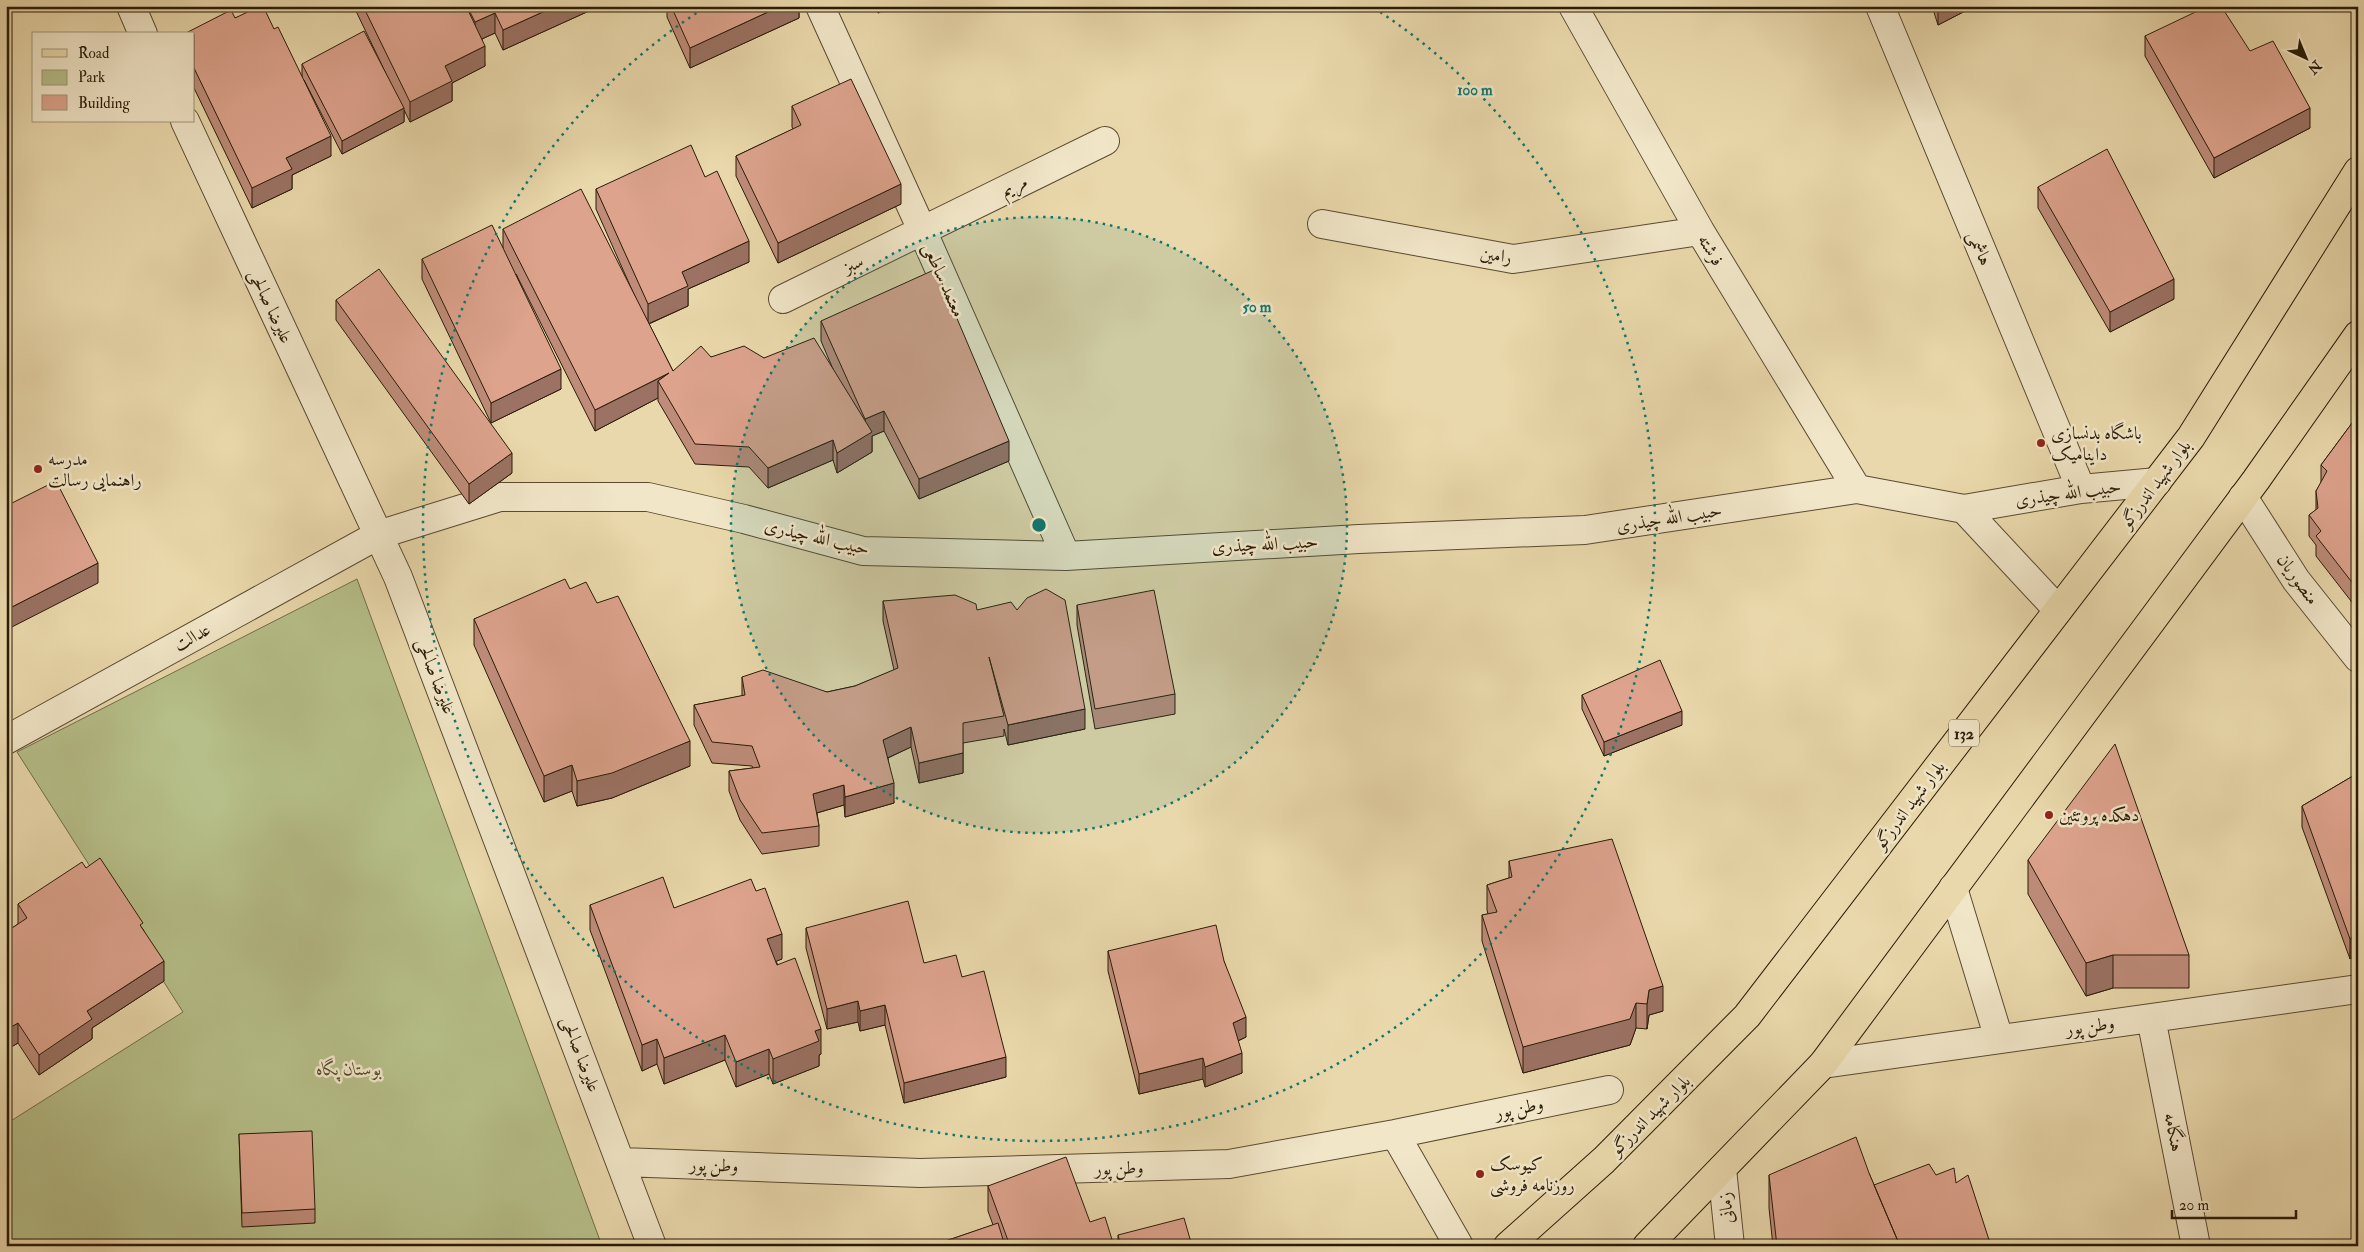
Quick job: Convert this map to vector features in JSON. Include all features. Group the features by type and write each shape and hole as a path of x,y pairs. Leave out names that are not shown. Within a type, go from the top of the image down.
{"main road":[{"name":"بلوار شهید اندرزگو","path":"1508,1246 1604,1160 1747,1016 2191,436 2358,170"},
{"path":"1647,1246 1822,1064 2243,497 2358,335"}],"street":[{"path":"131,6 143,32"},
{"name":"معتمد ساطعی","path":"820,6 922,230 1066,556"},
{"name":"فرشته","path":"1573,6 1700,231 1857,489"},
{"name":"هاشمی","path":"1880,6 2081,489"},
{"name":"علیرضا صالحی","path":"184,122 398,577 622,1162 652,1246"},
{"name":"مریم","path":"922,230 1105,141"},
{"name":"رامین","path":"1322,224 1513,259 1700,231"},
{"name":"سبز","path":"783,299 922,230"},
{"name":"حبیب الله چیذری","path":"378,535 500,497 648,497 744,519 863,551 1066,556 1358,539 1585,530 1857,489 1964,509 2081,489 2157,482"},
{"name":"منصوریان","path":"2243,497 2296,580 2358,658"},
{"path":"1964,509 2058,610"},
{"name":"عدالت","path":"6,740 378,535"},
{"path":"1953,888 1999,1039"},
{"name":"وطن پور","path":"1822,1064 2358,988"},
{"name":"هنگامه","path":"2151,1018 2196,1246"},
{"name":"وطن پور","path":"622,1162 920,1174 1229,1164 1395,1134 1609,1090"},
{"path":"1395,1134 1459,1246"},
{"name":"زمانی","path":"1722,1170 1730,1246"}],"green space":[{"name":"بوستان پگاه","path":"357,579 602,1246 6,1246 6,1124 183,1012 17,752"}],"building":[{"path":"363,6 466,6 485,46 445,66 452,81 410,102"},
{"path":"467,6 556,6 503,30 495,13 475,22"},
{"path":"671,6 781,6 690,48"},
{"path":"2208,6 2221,6 2250,51 2273,41 2310,108 2214,158 2145,36"},
{"path":"264,8 274,29 278,27 331,136 286,158 292,169 252,188 195,70 195,32 188,32 231,10 235,18 254,9 256,12"},
{"path":"364,31 404,108 342,141 302,64"},
{"path":"851,79 901,184 778,243 736,156 801,125 792,106"},
{"path":"691,145 705,177 717,171 749,241 682,272 688,286 648,304 596,189"},
{"path":"2107,149 2174,279 2110,312 2038,187"},
{"path":"581,189 673,371 701,346 711,357 744,346 764,358 814,338 872,432 837,453 833,440 768,468 749,447 695,444 658,381 669,373 595,410 503,229"},
{"path":"492,225 561,369 491,403 422,259"},
{"path":"379,269 512,453 469,484 336,300"},
{"path":"936,269 1009,441 919,479 884,411 865,419 821,321"},
{"path":"2358,415 2358,590 2316,536 2321,531 2309,515 2318,508 2316,491 2327,471 2321,465"},
{"path":"56,481 98,563 6,610 6,506"},
{"path":"565,579 570,589 586,582 597,603 618,596 690,741 612,773 577,781 572,765 544,776 474,619"},
{"path":"1046,589 1065,600 1085,709 1008,725 989,657 1004,716 963,723 963,753 919,763 911,727 883,740 894,783 845,797 844,785 813,794 819,826 762,833 740,800 729,771 760,767 752,746 712,742 694,705 745,695 742,677 763,670 827,692 855,686 898,668 883,601 955,595 976,604 977,610 1011,602 1017,610 1027,598"},
{"path":"1154,590 1175,694 1095,709 1077,605"},
{"path":"1660,660 1682,711 1604,742 1582,695"},
{"path":"2115,744 2189,955 2113,955 2086,963 2028,860"},
{"path":"2358,773 2358,933 2350,939 2302,806"},
{"path":"1612,839 1663,986 1649,990 1647,1004 1636,1003 1630,1019 1523,1047 1482,915 1497,912 1487,885 1512,877 1509,861"},
{"path":"100,858 143,923 140,925 164,961 87,1011 92,1019 39,1055 18,1023 6,1030 6,932 27,918 18,904 82,862 86,868"},
{"path":"663,877 674,908 751,879 756,891 765,888 782,934 767,939 777,965 795,958 821,1029 815,1031 819,1041 773,1059 769,1049 736,1062 725,1035 664,1058 657,1039 642,1045 590,905"},
{"path":"908,901 924,963 956,955 962,977 984,971 1006,1057 904,1083 885,1005 860,1011 858,1001 827,1009 806,928"},
{"path":"1216,925 1224,961 1246,1017 1233,1023 1242,1053 1205,1067 1203,1058 1139,1074 1108,951"},
{"path":"312,1131 315,1209 242,1213 239,1134"},
{"path":"1856,1137 1900,1246 1777,1246 1769,1175"},
{"path":"1066,1157 1090,1222 1105,1217 1114,1246 1010,1246 988,1186"},
{"path":"1929,1164 1936,1175 1954,1168 1956,1183 1968,1175 1991,1246 1900,1246 1874,1185"},
{"path":"1184,1218 1192,1246 1121,1246 1118,1235"},
{"path":"998,1223 1005,1246 931,1246"}],"place":[{"name":"باشگاه بدنسازی داینامیک","path":"2041,443"},
{"name":"مدرسه راهنمایی رسالت","path":"38,469"},
{"name":"دهکده پروتئین","path":"2049,815"},
{"name":"کیوسک روزنامه فروشی","path":"1480,1174"}]}
